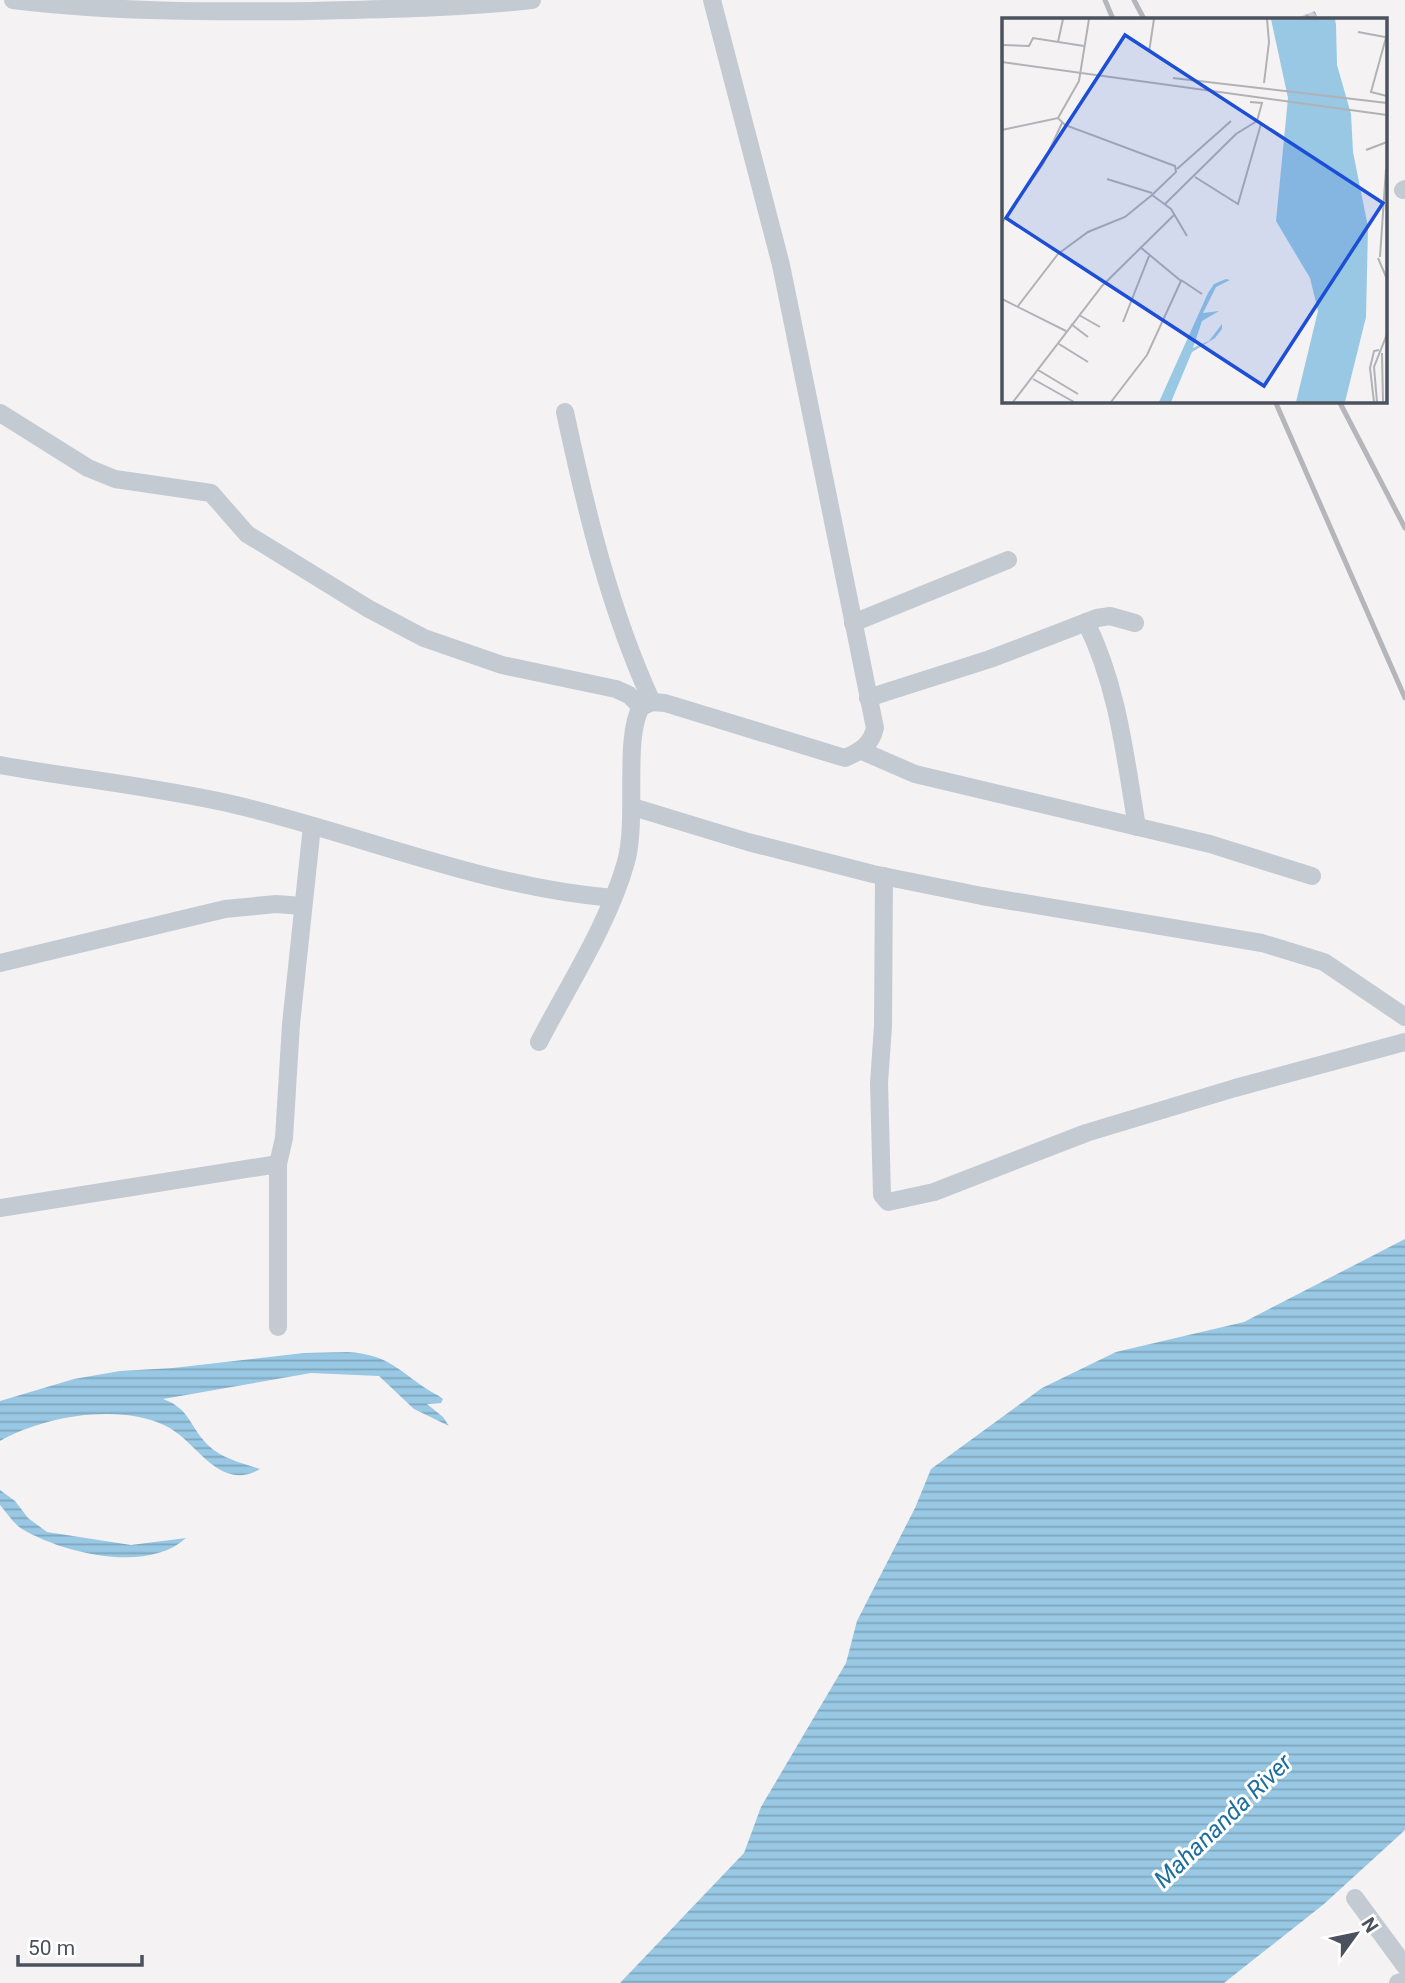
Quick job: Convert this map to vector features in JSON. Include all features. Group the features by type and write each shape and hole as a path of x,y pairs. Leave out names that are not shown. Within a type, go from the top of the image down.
{"street":[{"path":"13,0 133,11 209,12 424,9 532,0"},
{"path":"0,413 88,468 115,479 211,493 247,534 369,610 424,638 502,665 616,690 646,705 665,703 845,758 862,751 873,738 875,728 781,265 712,0"},
{"path":"565,412 587,511 646,705"},
{"path":"853,623 1008,560"},
{"path":"868,698 989,659 1110,615 1135,623"},
{"path":"1086,622 1103,657 1111,683 1137,827"},
{"path":"539,1042 613,898 626,861 633,807 634,723 646,705"},
{"path":"862,751 915,774 1236,851 1312,876"},
{"path":"0,765 190,796 312,826 507,882 563,894 613,898"},
{"path":"633,807 748,842 884,876 982,896 1262,943 1324,962 1405,1016"},
{"path":"278,1327 278,1164 284,1139 312,826"},
{"path":"884,876 884,1026 879,1083 882,1195 888,1202 934,1192 1111,1126 1235,1088 1405,1042"},
{"path":"0,963 225,909 276,904 303,906"},
{"path":"0,1208 278,1164"},
{"path":"1355,1898 1405,1966"},
{"path":"1398,1983 1405,1980"}],"water":[{"name":"Mahananda River","path":"1405,1239 1405,1830 1324,1904 1224,1983 620,1983 744,1853 761,1807 846,1663 857,1621 915,1508 931,1469 1042,1388 1116,1352 1244,1322"},
{"path":"348,1352 377,1357 439,1396 443,1399 441,1403 427,1404 443,1417 449,1426 414,1409 379,1376 311,1373 163,1399 185,1413 202,1439 214,1450 260,1469 245,1475 232,1475 220,1470 166,1426 126,1415 104,1414 59,1419 18,1432 0,1441 0,1401 74,1379 120,1371 173,1368 304,1353"},
{"path":"0,1490 15,1501 28,1518 47,1532 131,1545 186,1538 169,1549 150,1555 105,1556 82,1552 59,1546 19,1527 0,1505"}],"building":[{"path":"1315,11 1318,18 1297,18"}],"railway":[{"path":"1105,0 1113,18"},
{"path":"1134,0 1143,18"},
{"path":"1275,402 1405,698"},
{"path":"1340,402 1405,528"}]}
